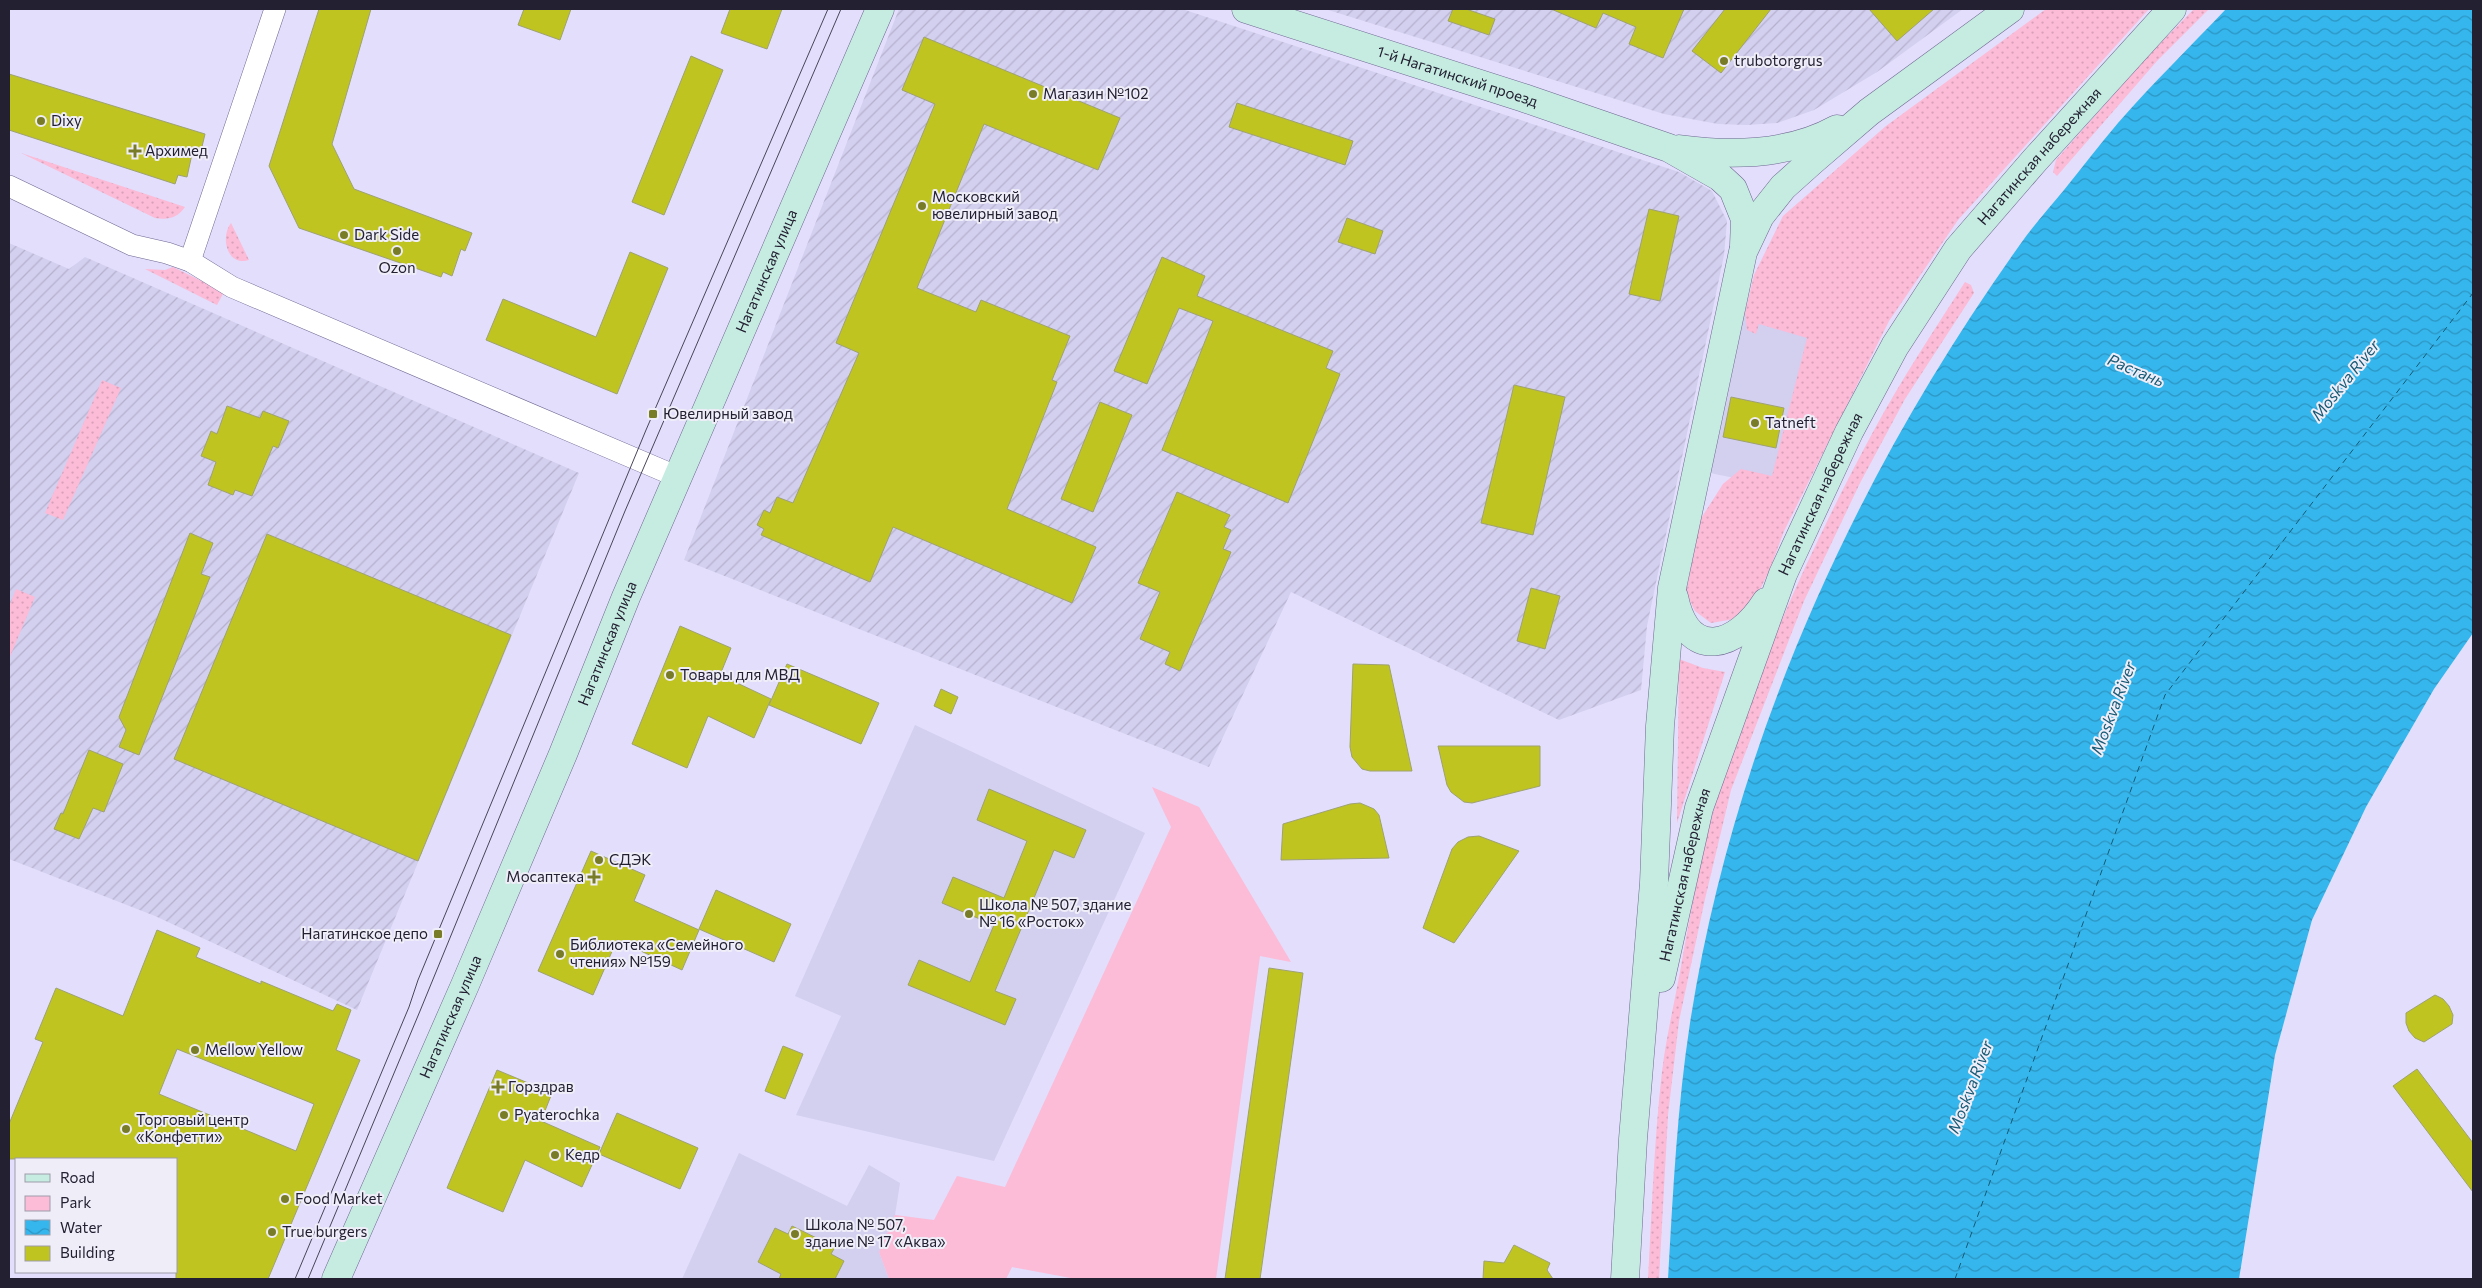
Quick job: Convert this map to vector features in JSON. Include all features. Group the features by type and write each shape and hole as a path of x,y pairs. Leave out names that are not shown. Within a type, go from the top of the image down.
{"main road":[{"name":"Нагатинская улица","path":"336,1279 469,976 678,478 880,9"},
{"name":"1-й Нагатинский проезд","path":"1246,9 1524,98 1668,148"},
{"name":"Нагатинская набережная","path":"1625,1279 1633,1139 1641,1068 1654,883 1660,726 1672,588 1743,252 1760,216 1783,188 1869,112 2010,9"},
{"name":"Нагатинская набережная","path":"1641,1068 1699,808 1783,574 1853,424 1895,346 1958,249 2029,167 2172,9"},
{"path":"1668,148 1731,153 1790,147 1823,137 1869,112"},
{"path":"1668,148 1720,177 1733,189 1745,219 1743,252"},
{"path":"1672,588 1677,608 1688,630 1703,640 1716,642 1729,639 1742,630 1763,606 1783,574"}],"street":[{"path":"190,261 275,9"},
{"path":"9,186 132,245 167,253 190,261 232,287 678,478"}],"shaded area":[{"path":"899,9 1182,9 1679,172 1712,191 1727,221 1724,255 1647,626 1641,690 1559,720 1291,592 1209,767 684,560"},
{"path":"1325,9 1963,9 1877,72 1814,110 1777,123 1746,125 1718,124 1664,114"},
{"path":"9,243 69,269 85,257 579,473 357,1010 155,916 9,859"},
{"path":"1744,310 1814,325 1774,486 1710,473"},
{"name":"Школа № 507, здание № 16 «Росток»","path":"915,725 1145,833 994,1161 796,1115 841,1016 795,996"},
{"name":"Школа № 507, здание № 17 «Аква»","path":"739,1153 847,1206 869,1165 900,1183 895,1215 879,1252 889,1279 682,1279"}],"green space":[{"path":"2046,9 2149,9 1958,220 1889,321 1784,531 1770,569 1752,606 1734,619 1711,623 1695,611 1686,593 1700,520 1723,484 1741,469 1772,476 1807,338 1759,324 1756,334 1747,330 1745,313 1754,275 1783,216 1886,126"},
{"path":"2194,9 2209,9 2157,61 2057,176 2053,172 2056,160 2144,60"},
{"path":"21,153 185,207 179,214 172,217 164,219 155,218"},
{"path":"231,223 249,260 241,261 235,259 228,249 226,236"},
{"path":"173,267 224,292 217,305 145,269 165,270"},
{"path":"1965,282 1971,285 1974,293 1905,399 1860,483 1804,601 1731,790 1679,1021 1668,1115 1659,1279 1648,1279 1662,1072 1700,867 1715,805 1730,757 1784,614 1849,477 1884,413"},
{"path":"102,380 121,388 63,520 45,513"},
{"path":"16,589 35,597 9,659 9,607"},
{"path":"1679,659 1703,668 1725,672 1677,823"},
{"path":"1152,787 1199,807 1291,962 1260,956 1216,1279 1076,1279 1012,1267 1006,1279 889,1279 879,1252 895,1215 934,1220 957,1176 1005,1187 1171,827"}],"water":[{"path":"2226,9 2473,9 2473,633 2434,689 2366,807 2312,920 2275,1055 2239,1279 1668,1279 1682,1087 1690,1023 1710,918 1737,815 1770,714 1810,615 1854,519 1905,425 1960,334 2019,246 2118,123"}],"building":[{"path":"319,9 371,9 332,144 354,189 472,233 465,251 461,249 452,276 443,272 441,277 299,228 269,166"},
{"path":"524,9 571,9 560,40 518,25"},
{"path":"730,9 782,9 767,49 721,33"},
{"path":"1453,9 1466,9 1495,19 1489,35 1448,21"},
{"path":"1551,9 1684,9 1663,58 1629,44 1636,27 1603,13 1596,28"},
{"path":"1725,9 1771,9 1721,73 1692,51"},
{"path":"1869,9 1934,9 1897,41"},
{"path":"924,37 1120,118 1098,170 984,124 917,288 976,312 981,300 1070,336 1052,380 1057,382 1007,509 1096,547 1072,603 893,527 870,582 761,535 764,529 757,525 764,510 770,513 777,497 793,503 859,353 836,343 935,104 902,90"},
{"path":"691,56 723,70 664,215 632,202"},
{"path":"9,74 205,134 200,155 192,154 187,177 178,175 175,184 9,130"},
{"path":"1237,103 1353,141 1345,165 1229,127"},
{"path":"1649,209 1679,216 1660,301 1629,294"},
{"path":"1347,218 1383,231 1375,254 1338,242"},
{"path":"630,252 668,268 617,394 486,340 503,299 596,337"},
{"path":"1162,257 1205,276 1197,296 1333,351 1326,368 1340,374 1288,503 1162,450 1213,321 1179,308 1147,384 1114,371"},
{"path":"1514,385 1565,397 1533,535 1481,523"},
{"path":"1731,397 1784,408 1776,448 1723,437"},
{"path":"1100,402 1132,415 1093,512 1061,499"},
{"path":"227,406 260,418 263,411 289,421 278,448 273,446 252,496 235,490 233,495 208,485 216,462 201,456 211,431 217,434"},
{"path":"1177,492 1230,515 1224,527 1231,530 1223,549 1231,552 1180,671 1165,664 1170,652 1140,639 1160,592 1138,583"},
{"path":"190,533 213,543 201,574 210,577 139,755 119,747 126,730 119,717"},
{"path":"267,534 511,635 418,861 174,759"},
{"path":"1531,588 1560,596 1545,649 1517,641"},
{"path":"680,626 731,648 720,675 771,699 754,738 708,716 687,768 632,744"},
{"path":"787,664 879,703 861,744 769,705"},
{"path":"1353,664 1389,665 1412,771 1370,771 1362,769 1352,757 1350,747"},
{"path":"941,689 958,697 951,714 934,706"},
{"path":"1438,746 1540,746 1540,786 1472,803 1464,802 1451,792 1447,785"},
{"path":"89,750 123,764 104,812 93,808 79,839 54,829 61,813 63,814"},
{"path":"989,789 1086,830 1074,858 1054,850 995,991 1016,999 1005,1025 908,985 919,960 970,982 994,925 942,903 953,877 1004,898 1027,841 977,820"},
{"path":"1360,803 1374,809 1379,815 1389,858 1281,860 1283,824 1350,804"},
{"path":"1479,836 1519,851 1454,943 1423,928 1452,849 1458,842 1468,837"},
{"path":"591,851 645,875 634,901 699,930 682,970 617,940 593,995 538,971"},
{"path":"716,890 791,924 774,962 699,929"},
{"path":"157,930 200,948 196,957 261,984 261,981 333,1011 337,1004 351,1010 336,1050 360,1060 268,1279 176,1279 176,1273 178,1273 178,1158 9,1159 9,1124 43,1042 35,1039 56,988 123,1016","holes":["177,1049 314,1104 296,1151 159,1094"]},
{"path":"1269,968 1303,973 1260,1279 1225,1279"},
{"path":"2435,995 2443,999 2449,1006 2453,1015 2452,1024 2424,1042 2415,1038 2409,1031 2406,1023 2406,1013"},
{"path":"783,1046 803,1054 785,1099 765,1091"},
{"path":"2417,1069 2473,1143 2473,1192 2393,1086"},
{"path":"497,1070 552,1093 541,1121 600,1147 582,1187 525,1160 503,1212 447,1188"},
{"path":"617,1113 698,1148 680,1189 599,1154"},
{"path":"792,1226 835,1247 831,1254 844,1261 835,1279 779,1279 781,1274 758,1262 775,1228 788,1234"},
{"path":"1514,1245 1550,1263 1547,1270 1553,1279 1483,1279 1484,1261 1504,1263"}],"ferry route":[{"path":"1955,1279 2165,695 2473,293"}],"tram line":[{"path":"295,1279 646,430 828,9"},
{"path":"308,1279 625,511 841,9"}],"place":[{"name":"trubotorgrus","path":"1724,61"},
{"name":"Магазин №102","path":"1033,94"},
{"name":"Dixy","path":"41,121"},
{"name":"Архимед","path":"135,151"},
{"name":"Московский ювелирный завод","path":"922,206"},
{"name":"Dark Side","path":"344,235"},
{"name":"Ozon","path":"397,251"},
{"name":"Ювелирный завод","path":"653,414"},
{"name":"Tatneft","path":"1755,423"},
{"name":"Товары для МВД","path":"670,675"},
{"name":"СДЭК","path":"599,860"},
{"name":"Мосаптека","path":"594,877"},
{"name":"Школа № 507, здание № 16 «Росток»","path":"969,914"},
{"name":"Нагатинское депо","path":"438,934"},
{"name":"Библиотека «Семейного чтения» №159","path":"560,954"},
{"name":"Mellow Yellow","path":"195,1050"},
{"name":"Горздрав","path":"498,1087"},
{"name":"Pyaterochka","path":"504,1115"},
{"name":"Торговый центр «Конфетти»","path":"126,1129"},
{"name":"Кедр","path":"555,1155"},
{"name":"Food Market","path":"285,1199"},
{"name":"True burgers","path":"272,1232"},
{"name":"Школа № 507, здание № 17 «Аква»","path":"795,1234"}],"water label":[{"name":"Растань","path":"2136,370"},
{"name":"Moskva River","path":"2345,380"},
{"name":"Moskva River","path":"2113,708"},
{"name":"Moskva River","path":"1970,1087"}]}
